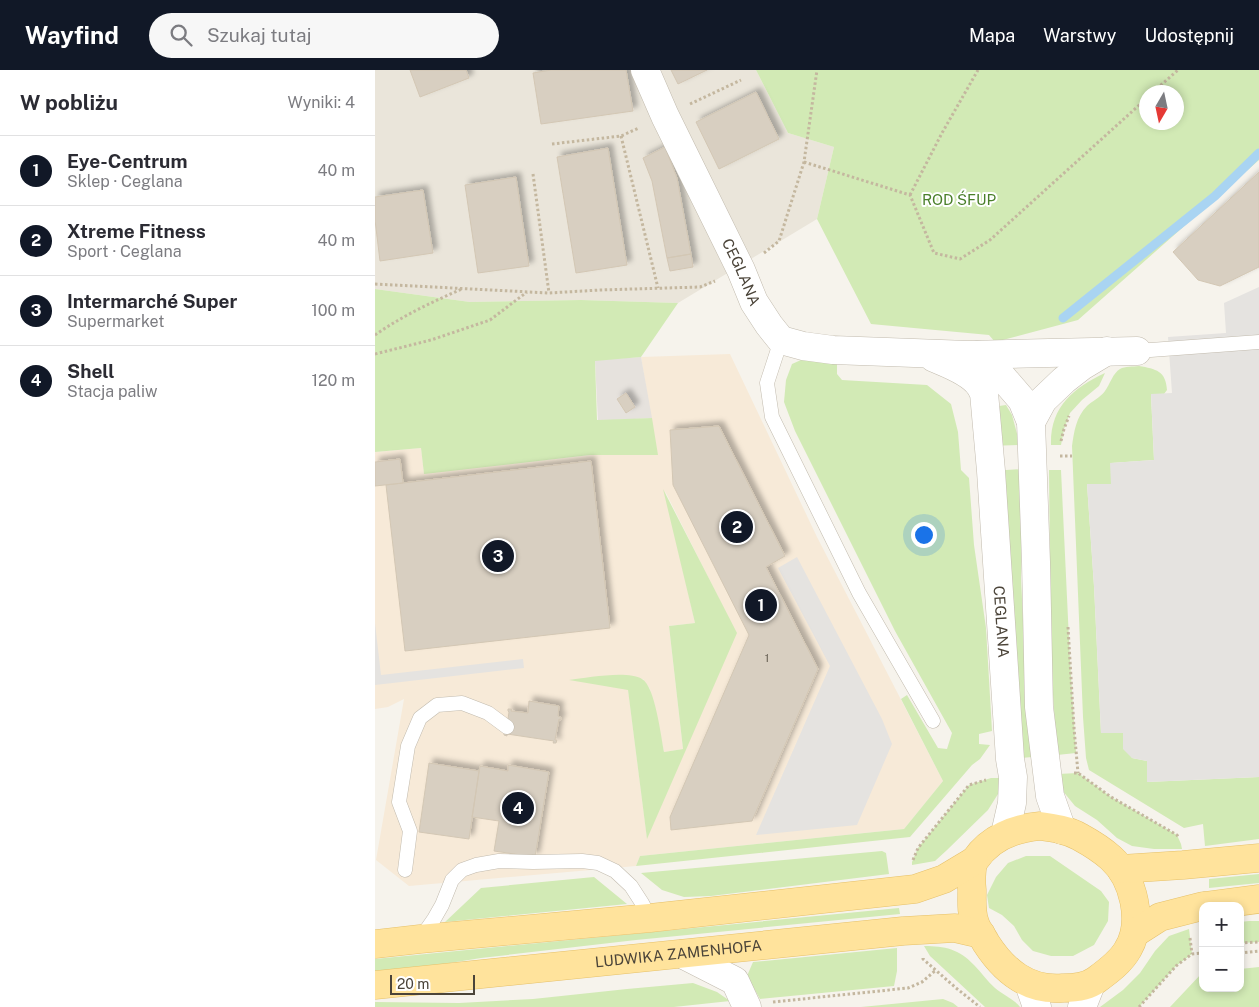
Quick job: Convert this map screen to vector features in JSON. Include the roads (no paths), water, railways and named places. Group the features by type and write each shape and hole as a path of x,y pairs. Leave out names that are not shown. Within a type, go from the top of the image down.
{"main road":[{"path":"375,944 650,918 915,889 944,879 974,861 991,844 1005,834 1026,827 1040,826 1062,830 1079,836 1097,847 1121,869 1132,892 1136,921 1135,933 1128,950 1087,995 1075,988 1050,989 1033,995 995,958 975,924 972,910 971,881 974,861"},
{"path":"1121,869 1259,858"},
{"path":"1235,902 1259,899"},
{"path":"1135,933 1160,917 1199,907"},
{"name":"LUDWIKA ZAMENHOFA","path":"375,985 918,930 955,928 981,934"}],"street":[{"name":"CEGLANA","path":"645,70 665,116 741,270 754,302 781,340 803,346 833,350 978,355 1137,350"},
{"name":"CEGLANA","path":"1031,422 1043,400 1064,380 1082,366 1107,351"},
{"name":"CEGLANA","path":"923,353 954,366 980,385 983,393 1013,777 1012,803 1005,834"},
{"name":"CEGLANA","path":"985,410 993,383 1000,374 1012,363 1031,353"},
{"path":"978,355 1000,374 1022,400 1031,422 1039,707 1050,796 1062,830"},
{"path":"682,954 735,981 759,1005"}],"lane":[{"path":"781,340 767,383 772,416 859,593 933,721"},
{"path":"1137,350 1259,342"},
{"path":"405,870 410,831 399,802 407,746 420,718 437,705 462,703 489,713 507,727"},
{"path":"420,939 438,912 452,880 461,870 499,861 582,860 598,863 615,872 631,886 650,918"}],"waterway":[{"path":"1063,318 1215,196 1259,153"}],"place":[{"name":"Xtreme Fitness","path":"737,527"},
{"name":"Intermarché Super","path":"498,556"},
{"name":"Eye-Centrum","path":"761,605"},
{"name":"Shell","path":"518,808"}],"park label":[{"name":"ROD ŚFUP","path":"959,200"}]}
